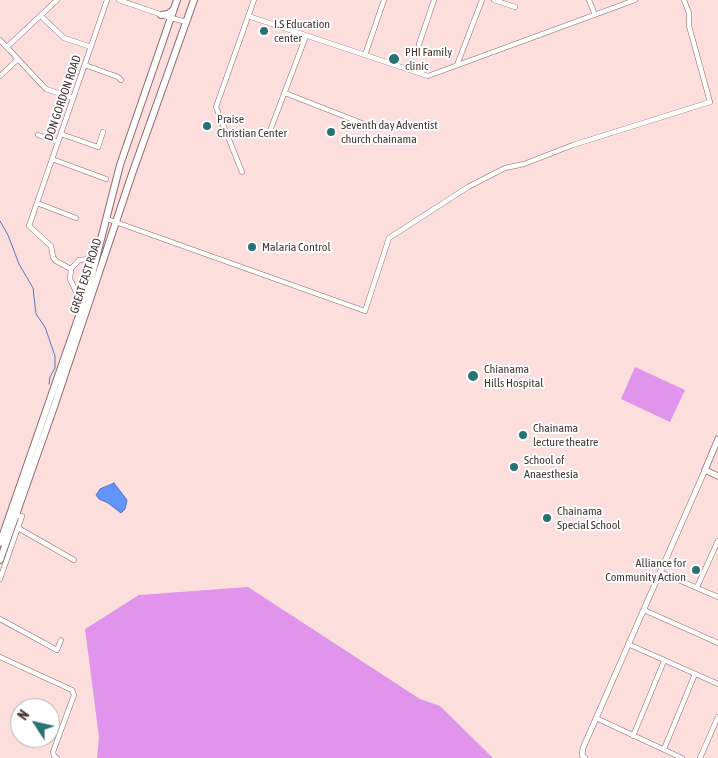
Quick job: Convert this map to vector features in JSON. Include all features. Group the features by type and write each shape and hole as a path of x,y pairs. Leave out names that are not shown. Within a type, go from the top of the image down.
{"main road":[{"name":"GREAT EAST ROAD","path":"0,543 88,290 120,165 177,0"},
{"name":"GREAT EAST ROAD","path":"0,560 194,0"},
{"path":"161,14 168,14 174,8"},
{"path":"161,14 168,26"},
{"path":"718,439 705,470 718,476"}],"street":[{"path":"7,47 57,0"},
{"name":"DON GORDON ROAD","path":"71,269 56,261 53,257 51,246 29,226 106,0"},
{"path":"119,0 186,22"},
{"path":"242,172 216,107 254,0"},
{"path":"365,55 384,0"},
{"path":"419,44 434,0"},
{"path":"457,65 482,0"},
{"path":"494,0 515,7"},
{"path":"589,0 595,15"},
{"path":"248,16 428,76 635,0"},
{"path":"107,220 365,311 389,238 468,187 504,168 524,164 537,157 548,155 573,145 710,102 689,26 689,13 684,0"},
{"path":"40,16 64,38 91,47"},
{"path":"268,136 306,36"},
{"path":"0,40 46,89 72,98"},
{"path":"0,76 18,59"},
{"path":"85,65 118,77 121,80"},
{"path":"285,93 364,124"},
{"path":"61,134 98,146 103,132"},
{"path":"38,135 58,142"},
{"path":"52,159 106,179"},
{"path":"37,203 76,218"},
{"path":"69,346 70,333 80,305 79,298 70,279 71,269 76,262 90,258 93,255 104,227"},
{"path":"585,758 582,751 705,470"},
{"path":"0,579 22,516 16,516"},
{"path":"18,528 74,560"},
{"path":"697,587 718,541"},
{"path":"660,572 718,597"},
{"path":"644,610 718,643"},
{"path":"0,619 57,650 61,640"},
{"path":"628,644 718,684"},
{"path":"0,657 72,690 74,695 53,752 57,758"},
{"path":"633,736 664,661"},
{"path":"664,749 695,674"},
{"path":"700,758 718,717"},
{"path":"596,718 682,758"}],"shaded area":[{"path":"635,367 685,390 670,422 621,399"},
{"path":"248,587 420,699 440,706 493,758 97,758 99,737 85,629 139,595"}],"water":[{"path":"114,483 127,500 125,509 121,513 96,495 100,489"}],"waterway":[{"path":"0,221 8,235 19,264 33,288 36,314 45,327 55,356 55,368 50,377 49,384"}],"place":[{"name":"I.S Education center","path":"264,31"},
{"name":"PHI Family clinic","path":"394,59"},
{"name":"Praise Christian Center","path":"207,126"},
{"name":"Seventh day Adventist church chainama","path":"331,132"},
{"name":"Malaria Control","path":"252,247"},
{"name":"Chianama Hills Hospital","path":"473,376"},
{"name":"Chainama lecture theatre","path":"523,435"},
{"name":"School of Anaesthesia","path":"514,467"},
{"name":"Chainama Special School","path":"547,518"},
{"name":"Alliance for Community Action","path":"696,570"}]}
